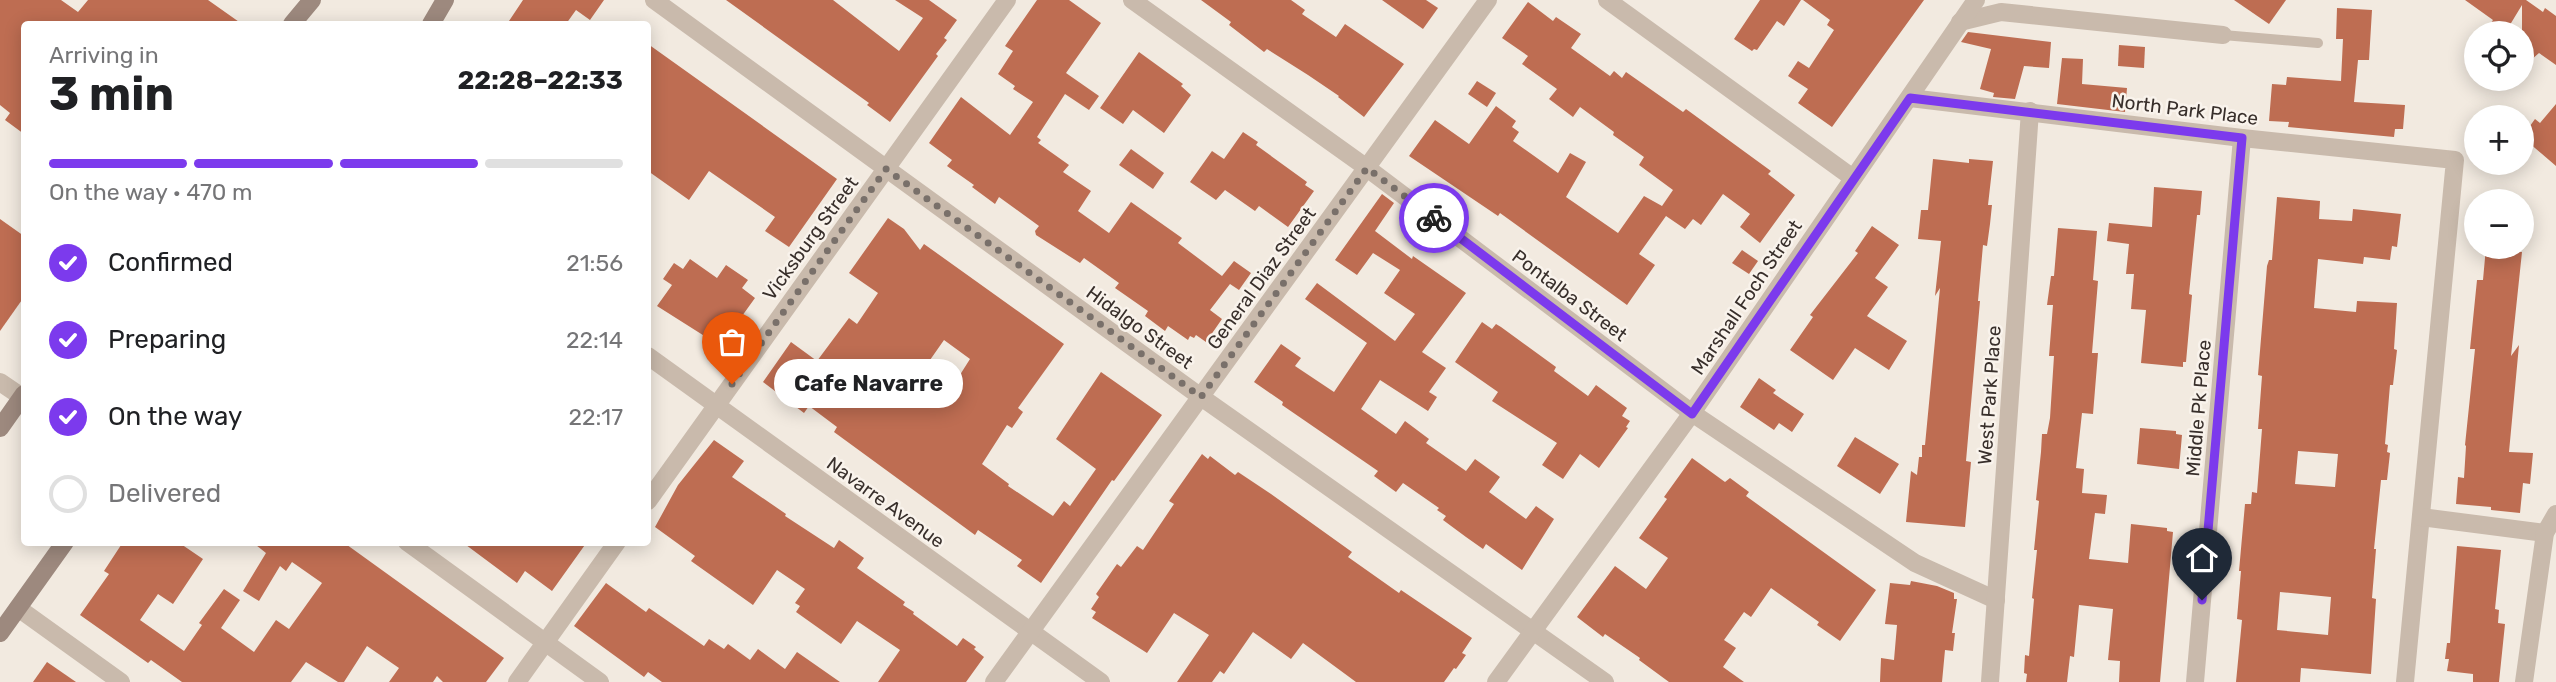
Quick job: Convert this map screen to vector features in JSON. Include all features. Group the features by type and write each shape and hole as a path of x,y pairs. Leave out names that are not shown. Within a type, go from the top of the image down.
{"main road":[{"path":"294,21 312,0"},
{"path":"433,21 445,0"},
{"path":"0,428 21,399"},
{"path":"0,633 62,546"}],"street":[{"name":"Hidalgo Street","path":"654,0 1201,397 1605,682"},
{"name":"Vicksburg Street","path":"651,497 1007,0"},
{"name":"Pontalba Street","path":"1132,0 1367,168 1692,414 1915,564 1996,600"},
{"name":"General Diaz Street","path":"994,682 1488,0"},
{"path":"1606,0 1853,178"},
{"name":"Marshall Foch Street","path":"1496,682 1692,414 1976,0"},
{"path":"1960,22 2001,12 2222,35"},
{"name":"North Park Place","path":"1910,98 2242,138 2455,159 2421,517"},
{"name":"West Park Place","path":"1990,682 2030,111"},
{"name":"Middle Pk Place","path":"2195,682 2242,138"},
{"name":"Navarre Avenue","path":"651,358 1101,682"},
{"path":"0,382 21,395"},
{"path":"2525,682 2545,533 2556,514"},
{"path":"2405,682 2421,517 2545,533"},
{"path":"412,546 600,682"},
{"path":"517,682 614,546"},
{"path":"18,608 121,682"}],"lane":[{"path":"2222,35 2318,43"}],"building":[{"path":"0,0 61,0 78,12 88,0 208,0 238,21 21,21 21,132 5,120 10,113 0,105"},
{"path":"523,0 604,0 590,20 576,10 568,21 509,21"},
{"path":"726,0 833,0 899,51 923,18 895,0 929,0 957,20 944,38 947,40 936,54 938,56 890,122 867,105 869,103"},
{"path":"1037,0 1069,0 1101,23 1066,73 1099,96 1089,110 1065,94 1037,137 1041,140 1038,143 1069,165 1063,172 1091,191 1078,211 1109,233 1131,202 1182,238 1178,243 1222,276 1234,261 1251,273 1239,290 1230,284 1210,310 1222,319 1206,342 1196,335 1194,338 1190,336 1188,340 1168,326 1165,331 1145,316 1148,311 1115,288 1119,283 1084,258 1080,263 1036,235 1035,231 1039,226 999,197 995,204 972,187 974,185 947,166 952,160 929,143 961,97 1010,135 1033,102 1013,89 1015,86 998,74 1013,51 1005,46"},
{"path":"1201,0 1291,0 1305,10 1302,14 1336,37 1345,24 1404,64 1364,117 1308,75 1267,49 1264,52 1229,25 1231,22"},
{"path":"1382,0 1426,0 1438,8 1423,29"},
{"path":"1760,0 1801,0 1784,26 1777,21 1757,50 1752,51 1734,39"},
{"path":"1803,0 1924,0 1832,127 1798,103 1808,89 1788,76 1798,61 1809,68 1834,30 1827,25 1830,20"},
{"path":"2234,0 2286,0 2269,24"},
{"path":"2465,0 2526,0 2543,12 2545,8 2556,16 2556,65 2539,53 2534,57 2534,21 2522,21 2522,5 2512,21 2493,20"},
{"path":"1528,2 1553,21 1556,17 1581,34 1571,48 1610,76 1614,71 1622,78 1626,72 1683,112 1686,109 1771,171 1768,174 1795,195 1760,243 1740,227 1750,214 1723,194 1701,225 1693,219 1685,229 1666,216 1639,254 1655,265 1627,305 1500,213 1498,216 1409,156 1435,120 1469,144 1496,106 1516,121 1512,127 1519,132 1513,141 1558,173 1570,153 1586,162 1566,197 1618,233 1644,196 1662,206 1673,190 1639,165 1644,157 1580,107 1573,117 1549,99 1557,89 1522,64 1528,56 1502,38"},
{"path":"2337,8 2372,10 2369,60 2358,60 2354,102 2405,105 2403,129 2395,129 2394,137 2288,127 2289,122 2269,121 2272,84 2286,85 2287,77 2341,81 2343,39 2336,39"},
{"path":"1968,32 2051,42 2049,68 2024,66 2015,99 1993,97 1994,93 1980,89 1991,49 1961,42"},
{"path":"2119,45 2145,47 2144,68 2118,66"},
{"path":"651,46 837,179 789,247 765,231 775,217 709,171 689,200 651,173"},
{"path":"1139,52 1183,84 1181,86 1191,95 1164,133 1133,110 1123,124 1100,108"},
{"path":"2062,58 2083,59 2082,84 2127,88 2125,112 2057,104"},
{"path":"1477,81 1496,93 1487,107 1468,94"},
{"path":"2556,104 2556,166 2534,147 2534,120 2540,123"},
{"path":"1243,132 1258,142 1256,145 1307,182 1305,185 1314,191 1288,227 1259,206 1255,211 1225,190 1216,200 1190,182 1212,151 1224,159"},
{"path":"1131,149 1164,173 1153,189 1119,165"},
{"path":"1933,159 1969,163 1969,159 1993,161 1988,205 1992,205 1990,224 1987,246 1983,245 1978,301 1966,461 1971,462 1965,527 1906,522 1911,471 1917,475 1922,445 1925,445 1940,288 1935,296 1941,241 1918,239 1921,210 1928,210"},
{"path":"2154,187 2202,191 2189,294 2192,295 2186,362 2183,362 2183,367 2141,363 2146,310 2131,309 2134,274 2126,274 2129,244 2107,241 2109,223 2152,227"},
{"path":"1382,194 1394,203 1375,231 1412,259 1413,256 1466,293 1422,352 1446,368 1429,392 1437,397 1428,411 1380,380 1361,409 1396,434 1405,421 1429,439 1426,443 1466,471 1475,459 1500,477 1489,492 1526,519 1536,506 1554,519 1522,570 1486,544 1483,549 1466,537 1443,520 1446,516 1437,510 1439,508 1403,483 1396,492 1374,476 1378,471 1282,405 1283,402 1254,382 1281,344 1301,358 1295,366 1334,392 1367,343 1305,299 1317,283 1395,341 1415,314 1384,293 1400,270 1373,253 1357,275 1335,260"},
{"path":"2277,197 2320,201 2319,219 2352,221 2353,209 2401,214 2397,247 2392,246 2390,260 2364,257 2363,264 2318,259 2314,308 2356,312 2357,301 2397,303 2394,349 2397,350 2393,385 2390,385 2385,444 2388,445 2387,452 2390,453 2387,480 2381,480 2374,549 2372,598 2376,599 2371,674 2301,668 2300,682 2236,682 2242,620 2237,619 2239,571 2245,504 2251,504 2252,492 2257,493 2262,429 2258,429 2262,376 2258,375 2267,266 2269,260 2272,260","holes":["2298,451 2338,454 2335,487 2295,484","2280,592 2331,597 2328,635 2277,630"]},
{"path":"888,218 904,229 920,250 924,244 1064,344 1018,408 1023,412 1012,428 1007,425 982,464 1009,484 1008,486 1053,516 1064,501 1070,506 1096,469 1056,439 1101,372 1162,415 1114,481 1112,480 1041,583 1017,566 1022,560 978,530 975,535 834,432 837,427 809,406 804,413 763,382 791,342 817,361 849,318 857,324 878,293 849,273","holes":["944,340 970,359 951,389 923,370"]},
{"path":"0,219 21,234 21,301 0,331"},
{"path":"1872,226 1899,245 1875,278 1888,287 1867,316 1907,341 1889,370 1855,348 1833,380 1790,350 1813,317 1810,315 1858,253 1855,251"},
{"path":"2058,228 2097,231 2093,280 2098,281 2092,353 2098,353 2093,414 2082,413 2076,468 2084,469 2082,493 2107,495 2105,514 2095,513 2089,559 2128,563 2131,524 2167,528 2167,531 2173,532 2160,682 2119,682 2120,661 2108,660 2113,609 2079,605 2074,657 2070,656 2067,682 2026,682 2025,655 2029,656 2037,550 2034,550 2039,501 2036,500 2042,434 2047,434 2050,418 2054,356 2049,356 2053,305 2047,305 2051,276 2054,276"},
{"path":"1742,250 1758,261 1749,274 1732,263"},
{"path":"690,259 717,278 726,265 748,280 742,288 755,298 724,341 710,331 706,337 657,306 672,285 663,279 674,263 683,269"},
{"path":"2485,259 2521,259 2511,356 2519,345 2509,452 2533,453 2530,484 2523,483 2520,513 2456,504 2458,477 2464,478 2475,349 2470,349 2477,280 2483,280"},
{"path":"1482,322 1492,329 1496,324 1501,327 1556,367 1554,371 1588,396 1596,385 1627,408 1622,416 1630,421 1626,427 1628,428 1599,468 1580,454 1563,479 1542,465 1557,443 1492,401 1498,392 1455,362"},
{"path":"1759,378 1776,390 1773,393 1804,414 1792,432 1779,423 1774,430 1740,407"},
{"path":"2140,428 2176,431 2176,434 2182,435 2179,469 2137,464"},
{"path":"1855,437 1899,464 1880,494 1837,466"},
{"path":"714,440 744,461 732,477 834,548 839,540 864,558 857,568 905,602 903,605 914,612 913,614 957,646 963,638 976,647 974,649 984,657 966,682 878,682 900,650 857,621 841,644 796,612 800,606 795,603 805,589 777,570 753,605 691,561 695,556 655,527 678,485"},
{"path":"1202,454 1208,459 1210,456 1235,475 1238,472 1271,494 1352,552 1348,557 1399,593 1401,590 1472,638 1462,653 1466,655 1456,669 1454,668 1444,682 1356,682 1303,643 1291,659 1253,632 1224,674 1220,671 1212,682 1177,682 1209,635 1174,613 1147,653 1092,618 1096,612 1091,609 1099,597 1096,594 1117,564 1121,567 1137,546 1143,550 1174,504 1169,501"},
{"path":"1692,458 1725,482 1730,478 1749,492 1746,496 1876,590 1840,641 1817,625 1819,622 1771,588 1751,617 1744,612 1724,640 1736,648 1723,667 1744,682 1669,682 1639,660 1640,658 1605,634 1603,637 1577,617 1615,566 1646,589 1668,558 1639,538"},
{"path":"120,546 184,546 203,559 173,604 158,594 140,620 184,651 202,625 199,623 224,589 240,600 221,628 254,652 276,620 289,629 322,583 292,562 286,571 280,566 259,601 243,591 266,553 257,546 349,546 504,658 486,682 443,682 437,676 433,682 389,682 399,668 367,646 344,682 338,682 306,662 291,682 182,682 151,660 148,663 80,615 109,574 104,571"},
{"path":"467,546 584,546 552,591 525,571 517,583"},
{"path":"2457,546 2501,550 2495,609 2499,610 2498,623 2505,624 2499,682 2473,682 2473,674 2447,671 2449,659 2445,659 2447,643 2450,643"},
{"path":"1911,581 1937,586 1954,593 1954,599 1957,599 1952,633 1955,633 1953,651 1945,650 1942,682 1880,682 1881,658 1894,660 1897,625 1885,624 1890,583 1910,585"},
{"path":"606,583 646,612 649,608 704,646 709,639 724,649 728,644 750,660 758,649 785,669 797,652 840,682 662,682 648,672 644,677 574,626"},
{"path":"47,662 76,682 33,682"}],"way so far":[{"path":"732,384 886,169 1201,397 1367,168 1434,218"}],"place":[{"name":"Cafe Navarre","path":"732,384"}],"route":[{"path":"1434,218 1692,414 1910,98 2242,138 2202,600"}]}
